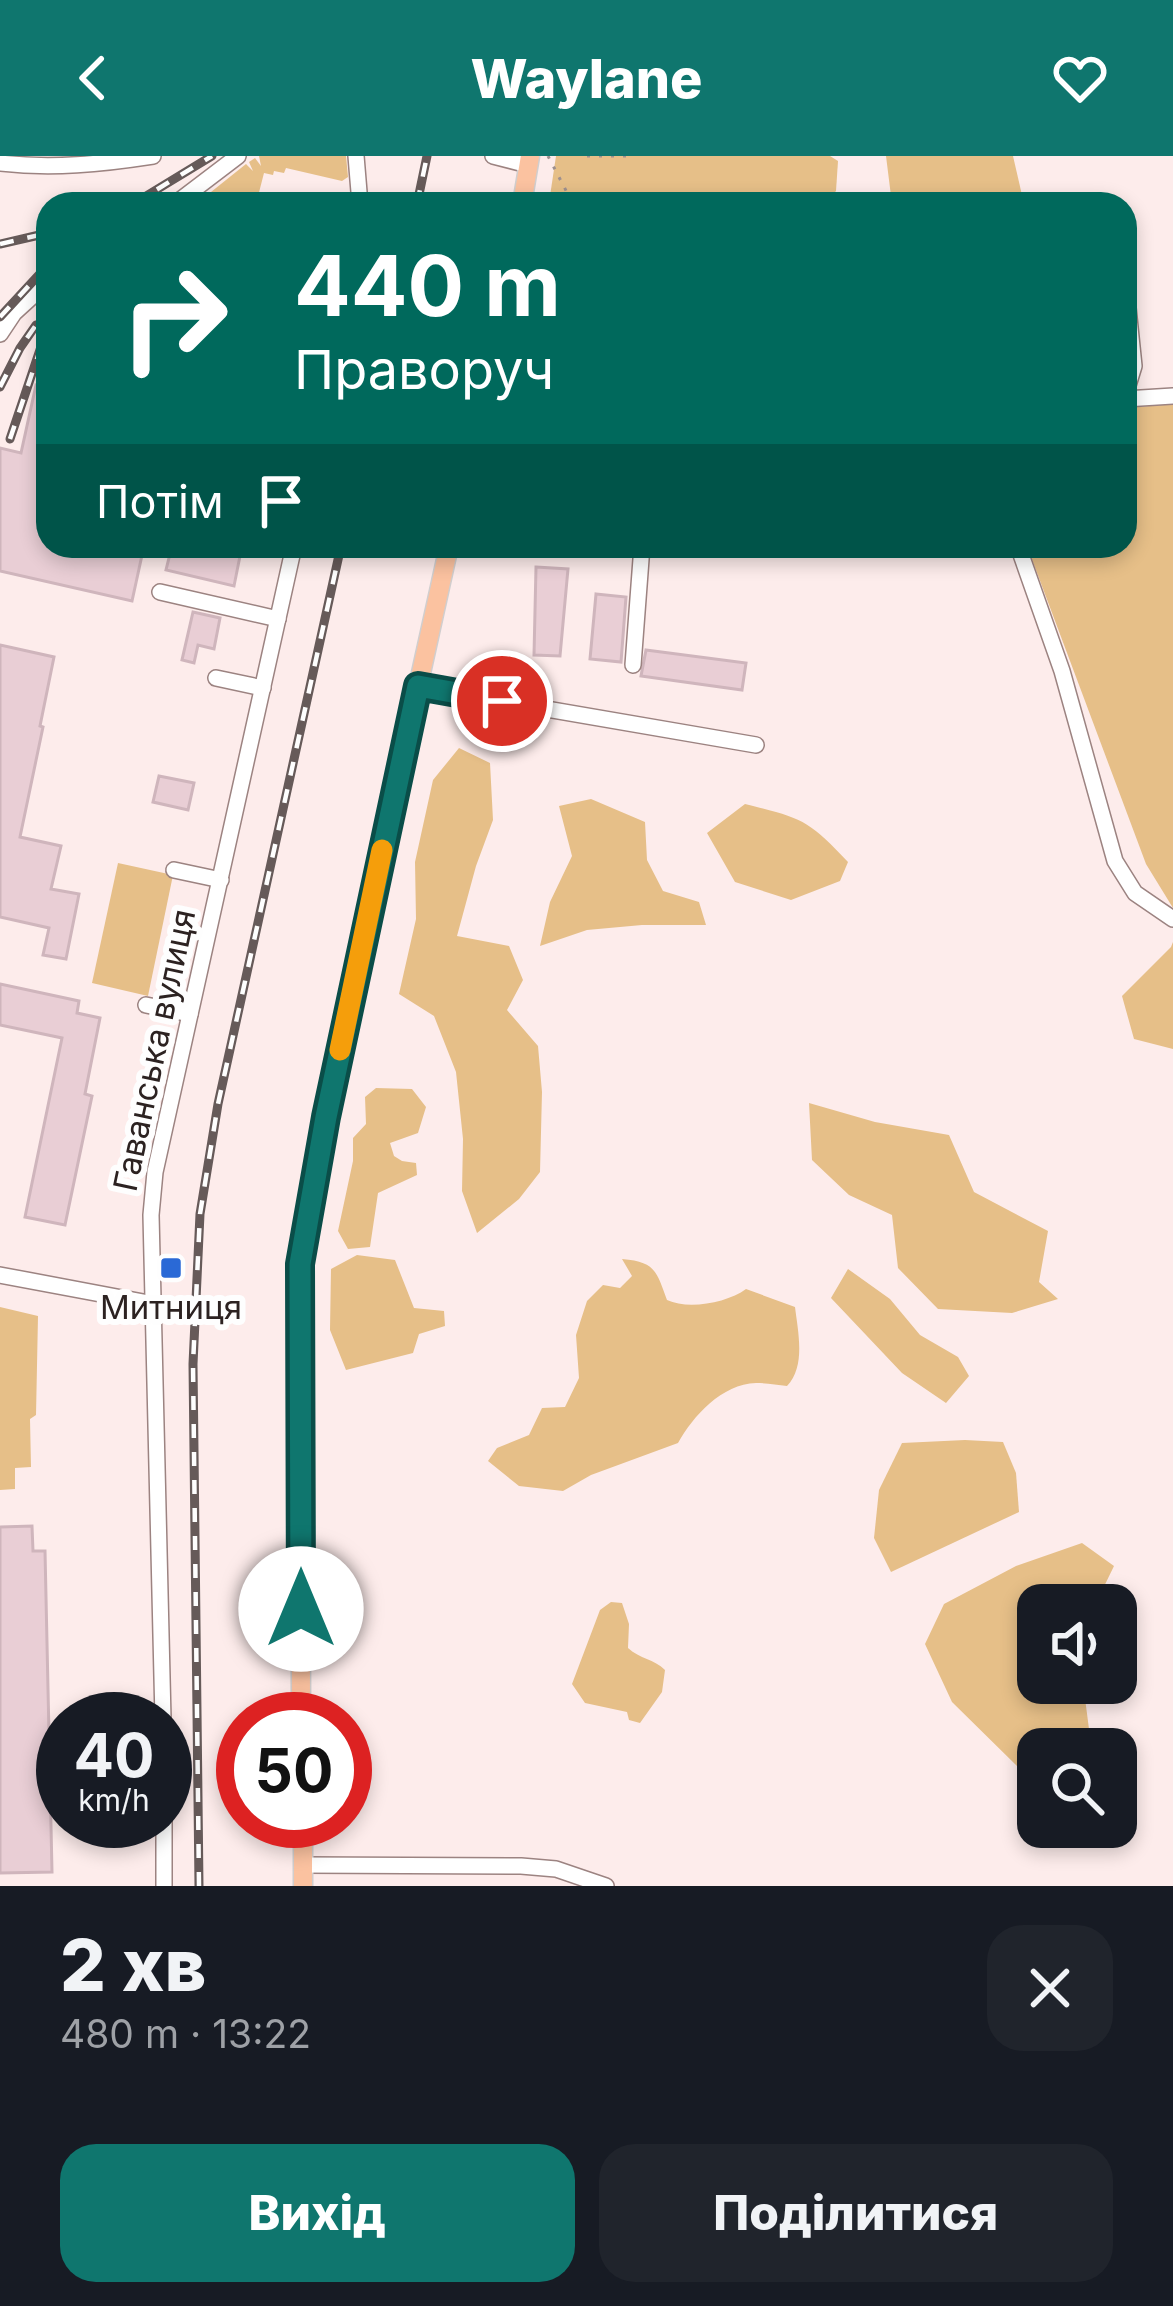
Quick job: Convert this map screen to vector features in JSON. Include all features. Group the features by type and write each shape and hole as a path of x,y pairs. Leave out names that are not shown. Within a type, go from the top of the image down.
{"main road":[{"path":"524,192 529,160"},
{"path":"302,1692 300,1264 324,1124 446,558"},
{"path":"303,1848 304,1886"}],"street":[{"path":"0,163 43,168 153,156"},
{"path":"193,192 238,156"},
{"path":"356,156 359,192"},
{"path":"493,156 529,160"},
{"path":"0,334 36,293"},
{"path":"1137,396 1173,395"},
{"name":"Гаванська вулиця","path":"162,1692 152,1215 155,1172 291,558"},
{"path":"633,664 641,558"},
{"path":"1022,558 1062,671 1115,861 1135,893 1173,919"},
{"path":"160,592 278,619"},
{"path":"216,678 263,688"},
{"path":"418,686 756,745"},
{"path":"174,870 220,880"},
{"path":"146,1005 190,1014"},
{"path":"0,1275 154,1304"},
{"path":"164,1848 164,1886"},
{"path":"303,1865 521,1866 556,1869 606,1886"}],"path":[{"path":"548,156 566,192"},
{"path":"587,156 634,156"}],"shaded area":[{"path":"259,156 346,156 348,177 342,181 286,168 284,173 264,173 259,192 211,192 246,164 253,171 249,162 255,158 261,166"},
{"path":"556,156 830,156 838,161 835,192 551,192"},
{"path":"886,156 1013,156 1021,192 890,192"},
{"path":"1173,404 1173,908 1146,864 1031,558 1137,558 1137,407"},
{"path":"459,748 490,763 493,820 457,936 509,946 523,980 507,1010 538,1046 542,1092 540,1172 519,1199 477,1233 462,1191 463,1139 456,1072 434,1016 399,994 416,919 415,862 433,780"},
{"path":"591,799 645,822 647,860 663,891 699,902 706,925 587,930 540,946 550,902 572,856 559,806"},
{"path":"745,804 813,828 848,862 840,881 791,900 735,882 707,833"},
{"path":"118,863 173,875 148,996 92,983"},
{"path":"1173,942 1173,1049 1134,1039 1122,996"},
{"path":"376,1088 412,1089 426,1107 418,1133 390,1143 394,1156 416,1163 417,1175 378,1193 370,1247 348,1249 338,1231 353,1161 353,1138 366,1124 365,1097"},
{"path":"809,1103 875,1122 949,1135 974,1192 1048,1231 1039,1282 1058,1299 1012,1313 938,1309 898,1268 892,1215 849,1195 812,1160"},
{"path":"357,1255 395,1260 414,1308 444,1311 445,1326 419,1334 413,1353 346,1370 330,1330 331,1269"},
{"path":"622,1259 653,1269 667,1300 676,1303 707,1303 746,1289 795,1307 799,1348 793,1378 787,1386 756,1383 732,1389 700,1412 678,1443 591,1475 563,1491 519,1486 488,1461 497,1448 529,1435 542,1408 565,1407 579,1378 576,1335 587,1301 603,1285 620,1288 632,1276"},
{"path":"848,1269 890,1299 920,1335 958,1357 969,1376 946,1403 902,1373 831,1298"},
{"path":"0,1307 38,1316 31,1467 15,1468 15,1489 0,1490"},
{"path":"1003,1442 1016,1473 1019,1512 891,1572 874,1538 879,1490 902,1443"},
{"path":"1082,1543 1114,1566 1105,1584 1017,1584 1017,1704 1086,1704 1089,1728 1017,1728 1017,1766 952,1702 925,1644 944,1604 1016,1566"},
{"path":"611,1602 622,1603 629,1624 628,1648 665,1670 662,1692 640,1723 629,1720 627,1712 585,1703 572,1684 600,1610"}],"building":[{"path":"36,385 36,558 141,558 132,601 0,571 0,448 21,453"},
{"path":"169,558 240,558 234,586 166,570"},
{"path":"536,567 568,569 560,656 534,655"},
{"path":"596,594 626,597 621,662 590,659"},
{"path":"193,612 220,618 214,649 198,645 194,663 182,660"},
{"path":"0,645 54,657 20,837 61,846 51,889 79,894 66,959 43,955 49,928 0,917"},
{"path":"646,650 746,663 742,690 641,676"},
{"path":"159,776 194,783 188,810 153,802"},
{"path":"0,984 79,1001 77,1013 100,1018 85,1094 92,1096 65,1225 25,1217 62,1038 0,1025"},
{"path":"32,1526 33,1551 45,1551 48,1692 36,1692 36,1848 51,1848 52,1872 0,1873 0,1527"}],"railway":[{"path":"153,192 212,156"},
{"path":"420,192 427,156"},
{"path":"0,244 36,236"},
{"path":"0,317 36,278"},
{"path":"0,387 36,325"},
{"path":"10,439 36,362"},
{"path":"199,1886 193,1364 200,1214 218,1104 338,558"}],"slow traffic":[{"path":"340,1050 382,850"}],"place":[{"name":"Митниця","path":"171,1268"}],"route":[{"path":"301,1609 300,1264 358,959 418,686 502,701"}]}
